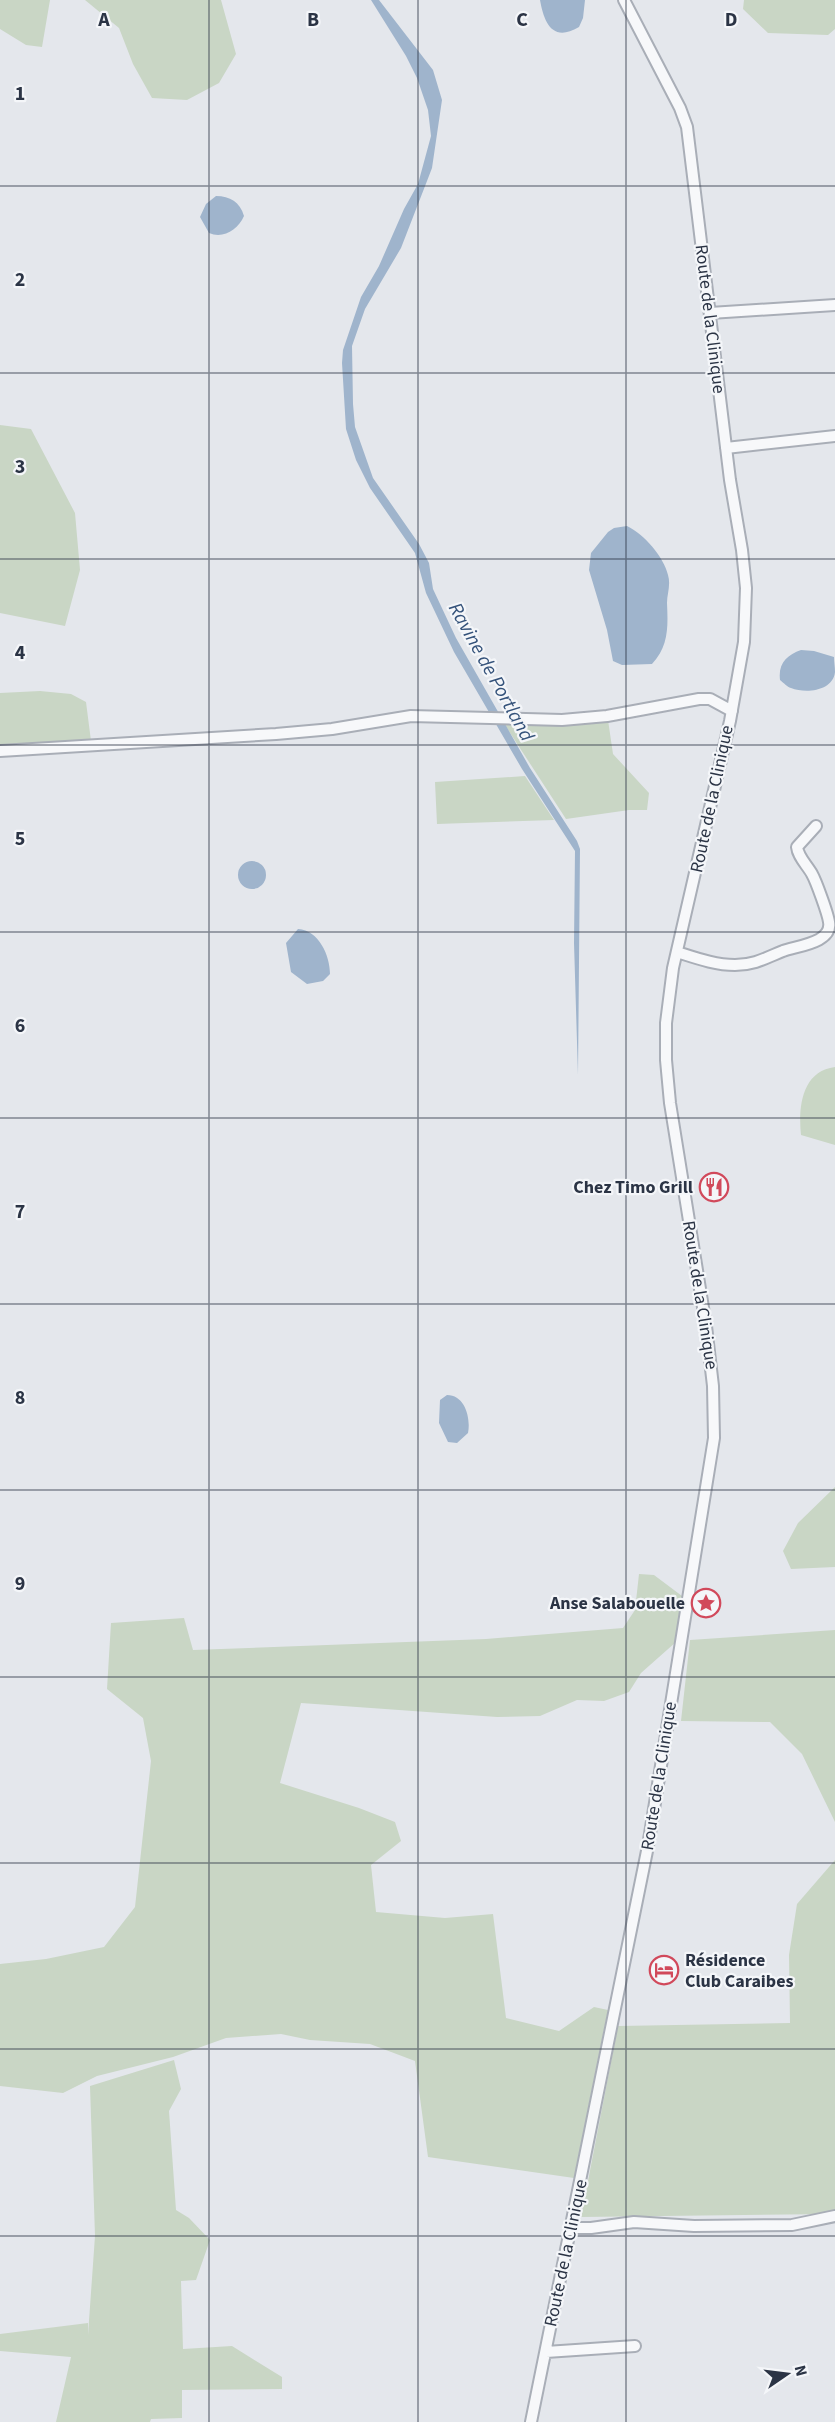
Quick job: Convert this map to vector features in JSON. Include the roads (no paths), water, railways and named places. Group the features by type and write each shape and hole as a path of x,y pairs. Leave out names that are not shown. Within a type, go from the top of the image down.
{"street":[{"name":"Route de la Clinique","path":"531,2422 648,1846 714,1438 714,1386 667,1074 668,1007 677,952 732,711 744,642 746,588 726,448 687,127 624,0"},
{"path":"710,313 835,305"},
{"path":"726,448 835,436"},
{"path":"0,751 276,735 332,729 411,716 552,720 607,716 699,699 710,699 732,711"},
{"path":"677,952 726,965 746,965 762,962 783,951 809,944 824,935 829,921 816,882 797,847 816,826"},
{"path":"572,2228 591,2228 634,2222 694,2226 792,2225 835,2216"},
{"path":"546,2352 635,2346"}],"water":[{"path":"371,0 379,0 433,70 442,100 432,168 401,248 365,309 352,346 355,427 373,478 419,544 429,563 433,589 456,638 530,768 580,849 578,1075 574,943 575,851 522,769 454,652 426,593 415,553 370,488 356,460 346,429 343,350 361,297 379,266 404,209 418,184 431,136 428,110 417,78"},
{"path":"540,0 585,0 583,18 579,27 562,33 551,28 544,16"},
{"path":"216,196 234,201 244,216 234,229 220,235 209,233 200,217 206,204"},
{"path":"627,526 640,534 652,547 666,568 669,579 666,635 662,650 652,664 622,665 613,661 607,630 589,570 591,553 608,532 614,528"},
{"path":"801,650 834,657 833,678 824,687 811,691 797,690 780,680 780,669 784,660"},
{"path":"252,861 262,865 266,875 262,885 252,889 242,885 238,875 242,865"},
{"path":"298,929 312,934 322,945 330,974 323,981 307,984 291,972 286,943"},
{"path":"447,1395 453,1396 462,1403 469,1421 468,1433 457,1443 448,1442 439,1423 440,1400"}],"place":[{"name":"Chez Timo Grill","path":"714,1187"},
{"name":"Anse Salabouelle","path":"706,1603"},
{"name":"Résidence Club Caraibes","path":"664,1970"}],"water label":[{"name":"Ravine de Portland","path":"491,672"}]}
